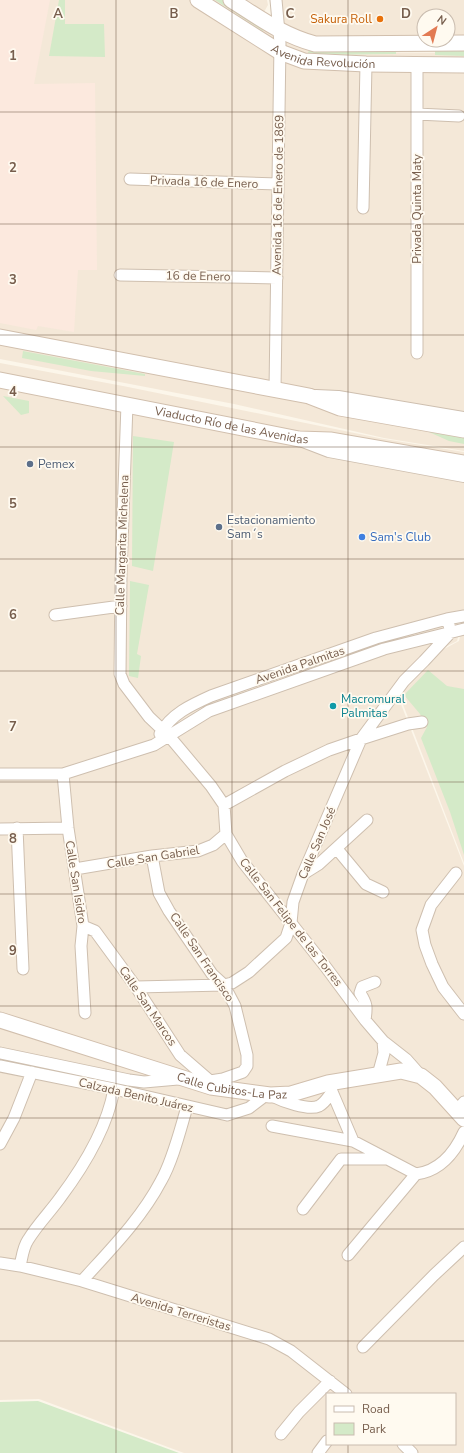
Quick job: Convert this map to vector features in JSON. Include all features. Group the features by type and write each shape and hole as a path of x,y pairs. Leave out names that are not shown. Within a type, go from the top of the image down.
{"main road":[{"name":"Avenida Revolución","path":"198,0 280,52 304,61 366,64 464,65"},
{"name":"Avenida Revolución","path":"232,0 279,31 299,40 315,44 464,43"},
{"path":"0,337 309,396 340,408 464,430"},
{"name":"Viaducto Río de las Avenidas","path":"0,380 298,439 330,440 464,463"},
{"name":"Calle Cubitos-La Paz","path":"0,1020 180,1078 268,1095 291,1094 330,1087 401,1071 421,1076 462,1110"}],"street":[{"name":"Avenida 16 de Enero de 1869","path":"275,390 280,52 276,0"},
{"path":"363,208 366,64"},
{"name":"Privada Quinta Maty","path":"417,64 417,353"},
{"path":"417,114 459,116"},
{"name":"Privada 16 de Enero","path":"130,180 278,184"},
{"name":"16 de Enero","path":"120,275 277,278"},
{"path":"309,396 338,398 464,419"},
{"name":"Calle Margarita Michelena","path":"127,404 120,674 124,684 149,717 166,733"},
{"path":"298,439 329,450 464,475"},
{"path":"54,615 121,606"},
{"name":"Avenida Palmitas","path":"166,733 167,722 190,705 211,696 376,638 447,619 464,616"},
{"path":"447,619 451,632"},
{"name":"Avenida Palmitas","path":"0,774 63,774 154,745 166,733 208,711 384,649 464,629"},
{"name":"Calle San José","path":"136,987 224,985 232,983 249,972 286,938 291,924 293,902 303,874 361,738 404,681 451,632"},
{"path":"166,733 211,786 224,805 285,771 329,750 361,738 408,724 422,722"},
{"name":"Calle San Isidro","path":"63,774 68,828 83,926 82,946 85,1013"},
{"name":"Calle San Felipe de las Torres","path":"224,805 226,834 242,861 325,966 365,1020 383,1041 406,1059 421,1076"},
{"path":"303,874 319,864 337,849 367,820"},
{"path":"17,828 23,970"},
{"path":"0,829 68,828"},
{"name":"Calle San Gabriel","path":"74,869 152,856 198,851 214,845 226,834"},
{"path":"337,849 366,884 383,892"},
{"name":"Calle San Francisco","path":"152,856 159,892 169,910 212,974 224,985 235,1006 247,1055 247,1066 243,1072 211,1084"},
{"path":"456,873 431,905 422,930 425,945 432,964 443,986 464,1014"},
{"name":"Calle San Marcos","path":"83,926 95,931 136,987 180,1055 211,1084"},
{"path":"365,1020 367,1009 366,1002 360,993 362,987 375,982"},
{"path":"378,1075 384,1053 383,1041"},
{"path":"0,1053 129,1080 144,1082 180,1078"},
{"name":"Calzada Benito Juárez","path":"0,1066 114,1089 227,1115 249,1108 268,1095"},
{"path":"0,1144 14,1118 32,1072"},
{"path":"330,1087 353,1141"},
{"path":"20,1266 27,1240 60,1198 104,1126 111,1107 114,1089"},
{"path":"82,1281 143,1210 162,1180 177,1141 187,1107"},
{"path":"272,1126 353,1141 416,1174 427,1173 438,1167 463,1139"},
{"path":"303,1209 340,1159 386,1159"},
{"path":"348,1255 416,1174"},
{"path":"363,1347 434,1275 464,1247"},
{"name":"Avenida Terreristas","path":"0,1263 20,1266 82,1281 269,1339 291,1351 345,1393"},
{"path":"281,1434 299,1412 330,1380"},
{"path":"318,1453 326,1442"},
{"path":"404,1445 412,1453"}],"shaded area":[{"path":"0,0 219,0 266,30 280,42 276,0 464,0 464,52 313,51 301,48 312,52 464,53 464,451 384,438 234,404 0,359"},
{"path":"0,0 50,0 34,84 95,83 97,270 78,270 74,332 38,326 36,330 0,323"},
{"path":"245,0 267,0 268,5 264,12"},
{"path":"0,363 123,386 384,439 464,452 464,624 461,625 457,641 430,655 397,694 464,866 464,1104 456,1113 421,1080 401,1073 237,1095 401,1075 419,1082 464,1124 464,1453 184,1453 39,1399 0,1400"},
{"path":"463,625 464,863 399,694 431,656 459,641"}],"green space":[{"path":"59,0 65,0 65,24 104,24 105,57 49,56"},
{"path":"215,0 225,0 264,26 263,31"},
{"path":"310,48 396,48 396,54 307,55"},
{"path":"435,48 464,48 464,56 435,55"},
{"path":"23,351 145,374 145,376 91,371 22,358"},
{"path":"3,396 29,401 29,413 21,415"},
{"path":"420,428 464,435 464,444 449,441"},
{"path":"133,436 174,442 153,571 132,566"},
{"path":"130,581 149,585 137,654 141,656 138,678 129,676"},
{"path":"428,670 447,686 464,689 464,855 450,812 421,738 427,727 420,714 404,695"},
{"path":"38,1401 179,1453 0,1453 0,1402"}],"place":[{"name":"Sakura Roll","path":"380,19"},
{"name":"Pemex","path":"30,464"},
{"name":"Estacionamiento Sam´s","path":"219,527"},
{"name":"Sam's Club","path":"362,537"},
{"name":"Macromural Palmitas","path":"333,706"}]}
